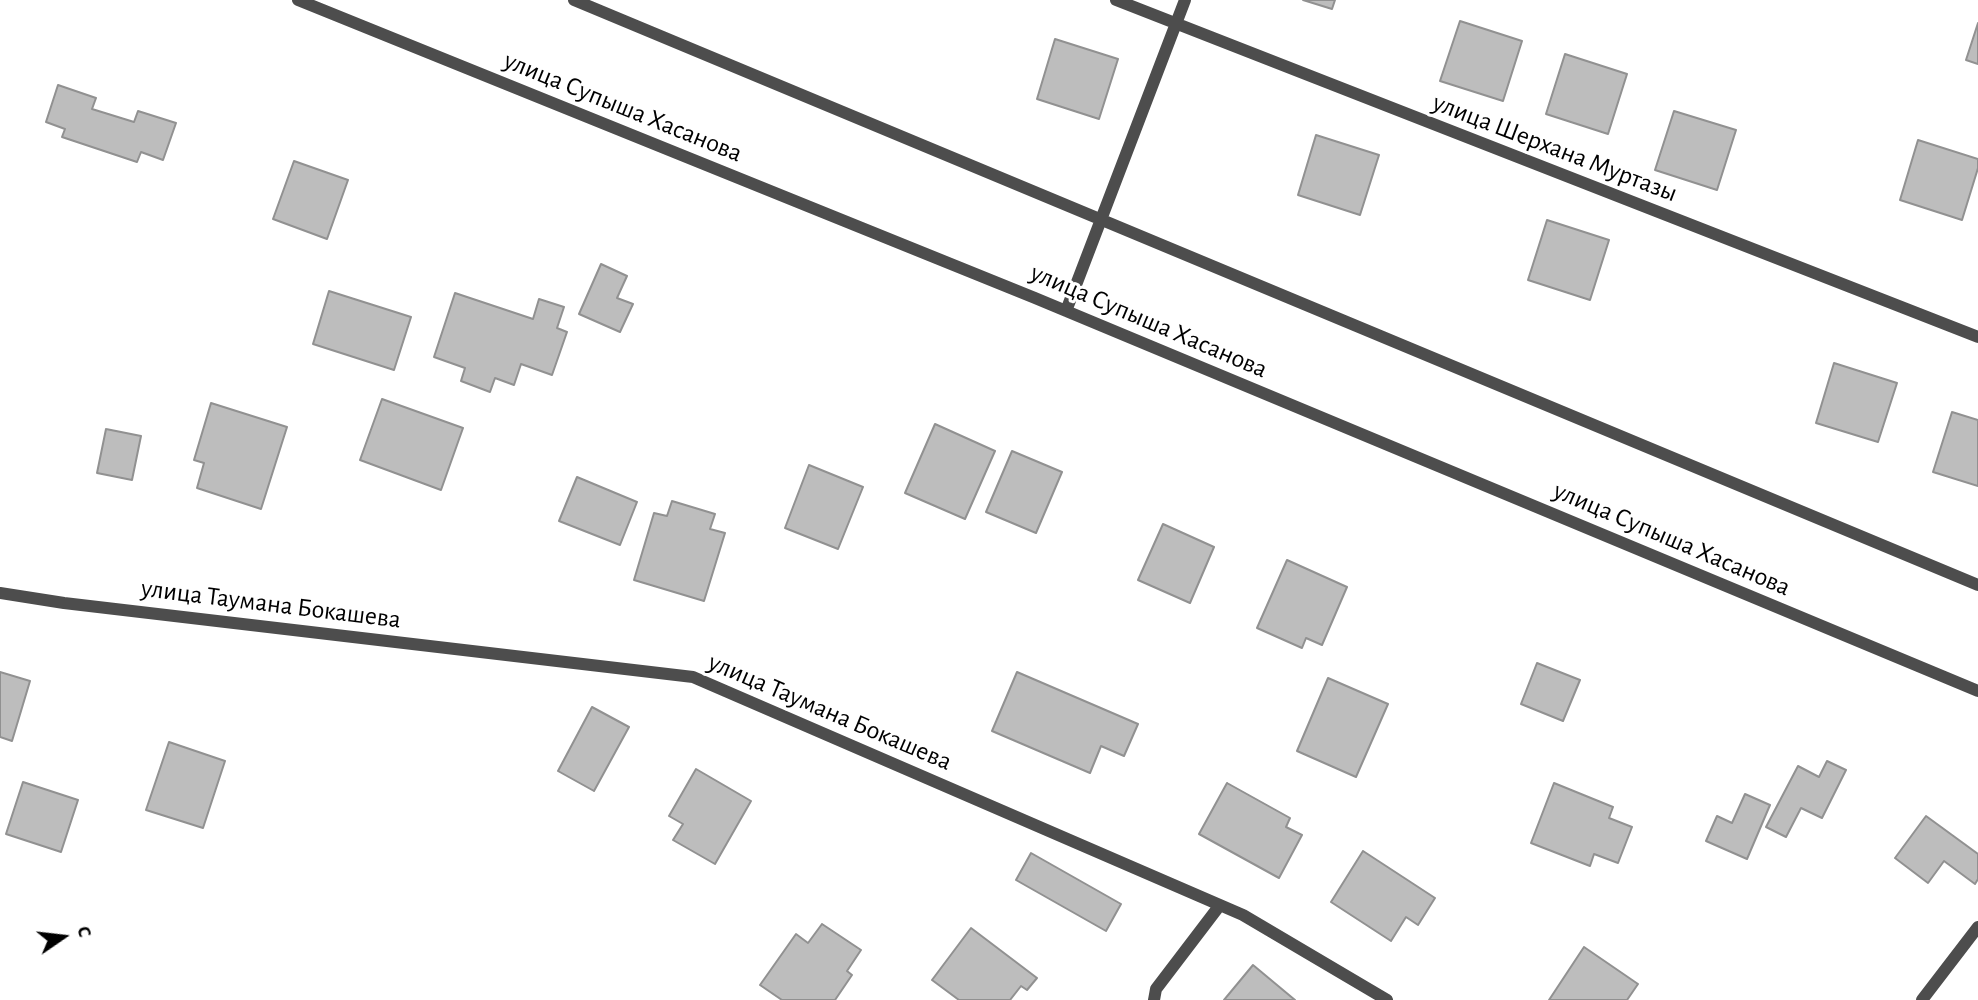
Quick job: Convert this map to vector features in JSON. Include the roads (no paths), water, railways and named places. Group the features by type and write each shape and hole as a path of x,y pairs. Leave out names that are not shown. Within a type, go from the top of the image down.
{"street":[{"name":"улица Супыша Хасанова","path":"298,0 1066,310 1978,691"},
{"path":"574,0 1978,585"},
{"name":"улица Шерхана Муртазы","path":"1116,0 1978,337"},
{"path":"1066,310 1185,0"},
{"name":"улица Таумана Бокашева","path":"0,593 64,603 693,677 1243,915 1387,1000"},
{"path":"1154,1000 1156,989 1220,905"},
{"path":"1922,1000 1978,927"}]}
